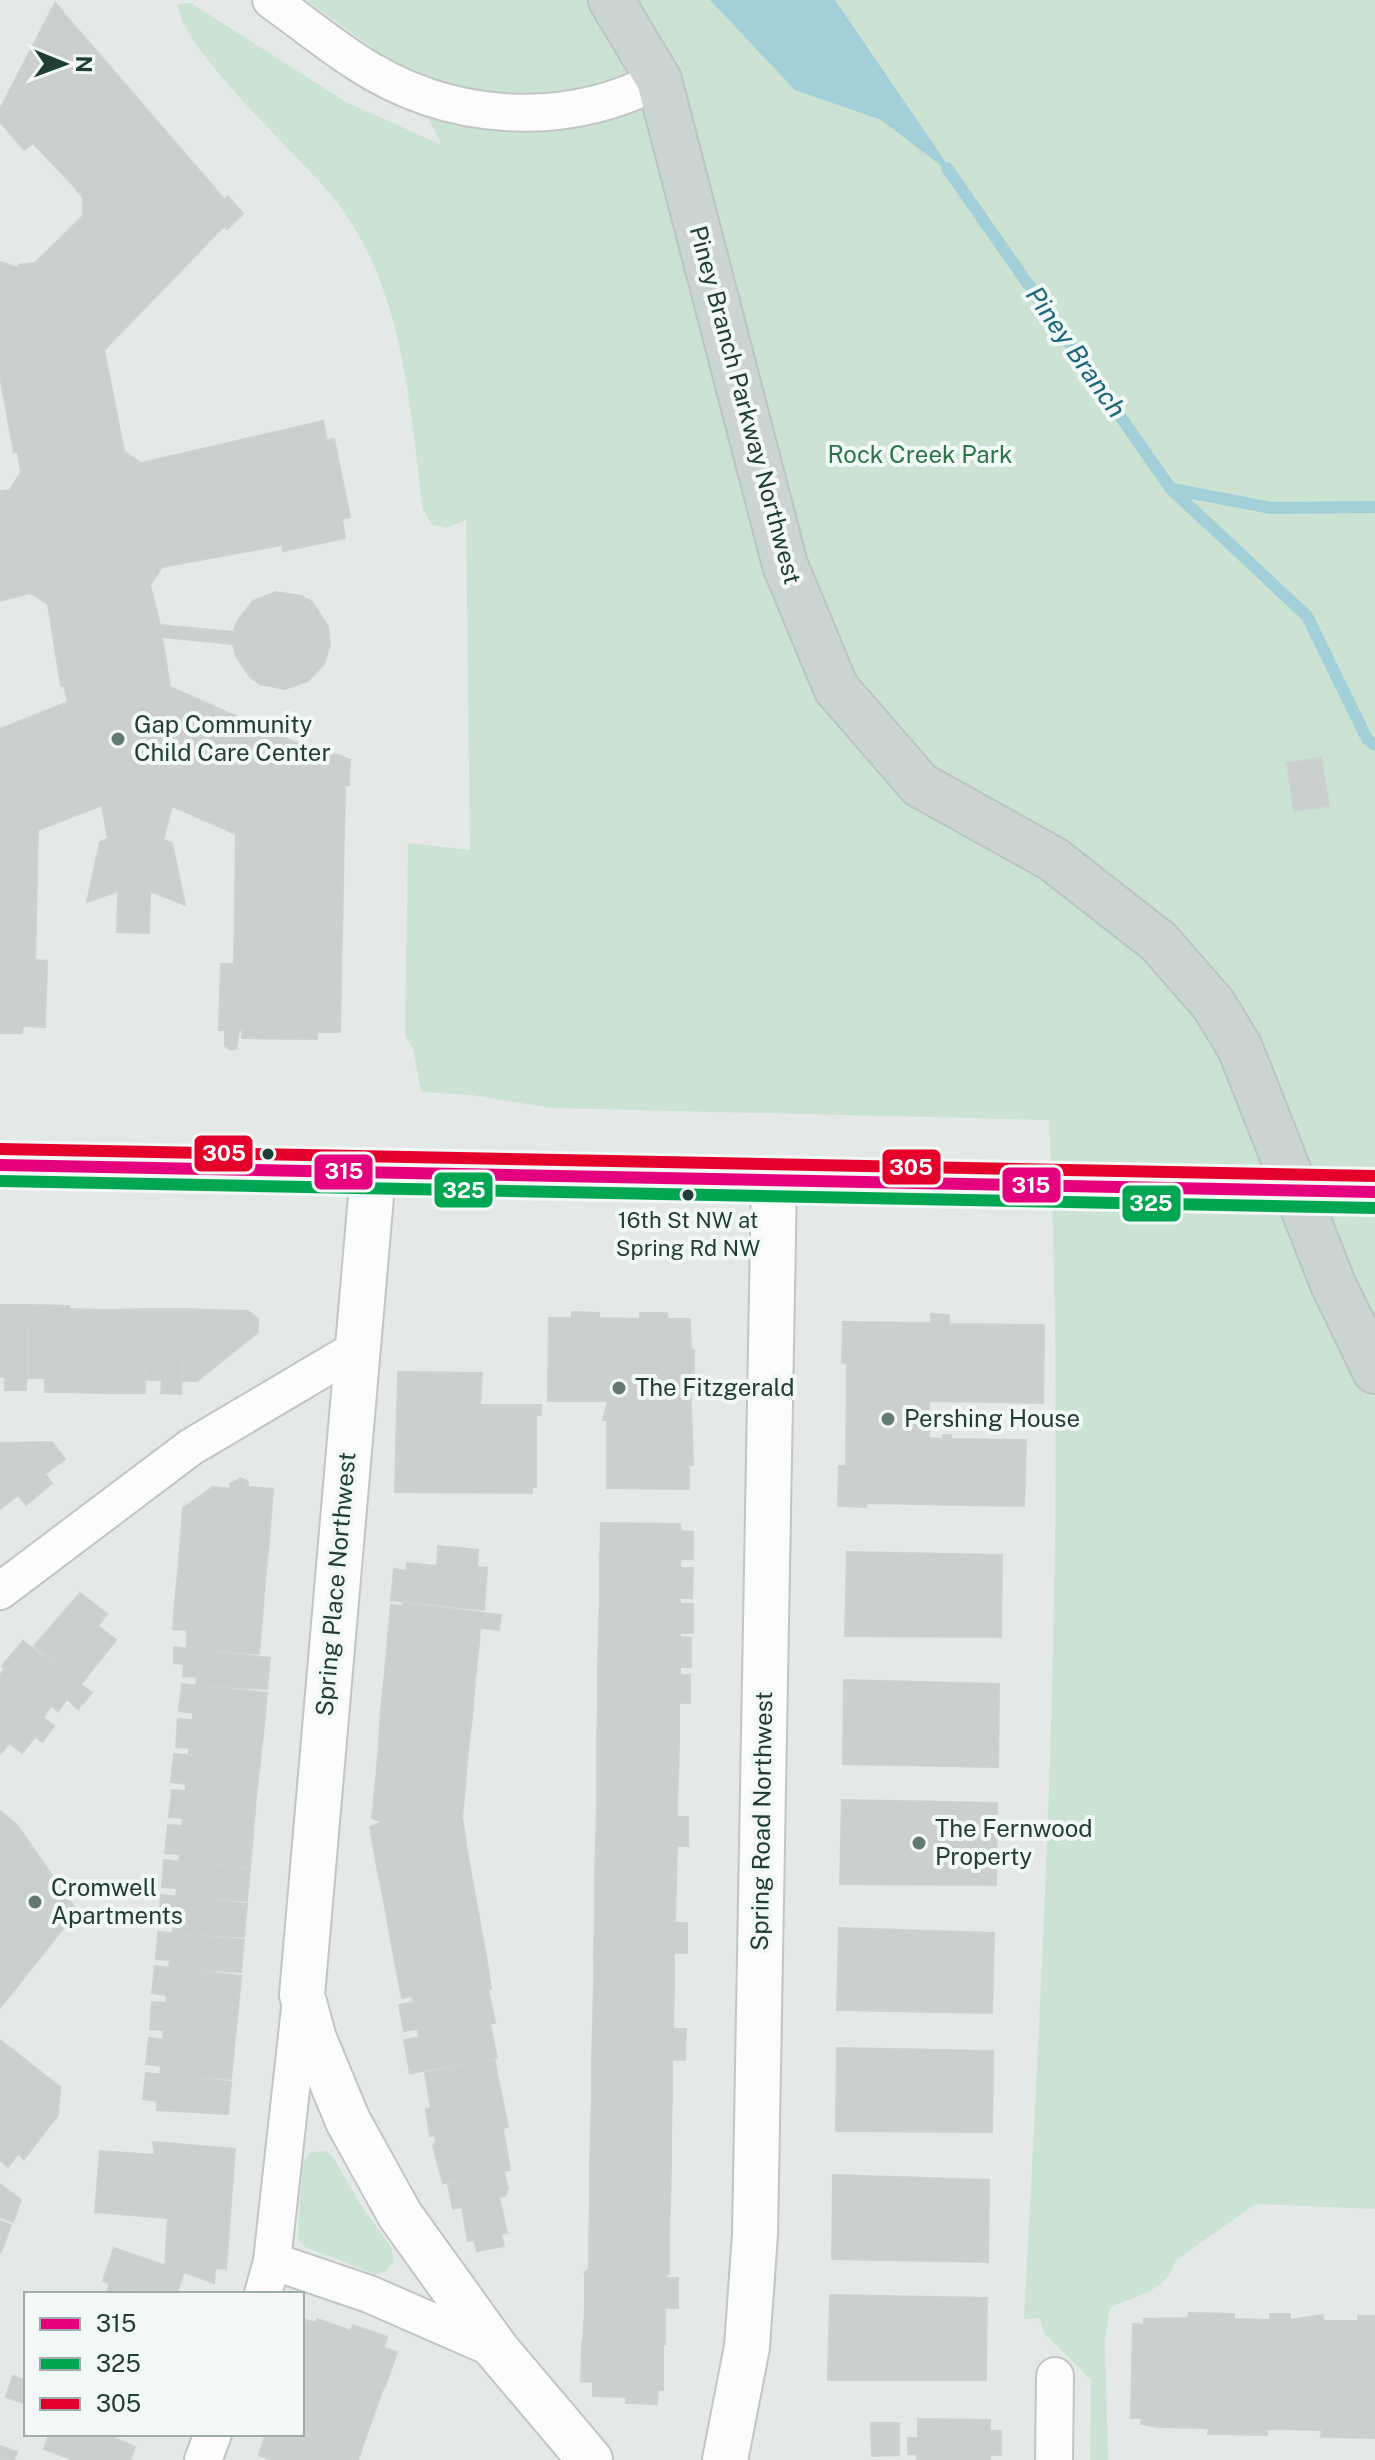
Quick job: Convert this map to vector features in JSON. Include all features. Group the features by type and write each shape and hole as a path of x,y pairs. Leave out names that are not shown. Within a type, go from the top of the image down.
{"main road":[{"name":"Piney Branch Parkway Northwest","path":"611,0 659,80 785,565 836,688 920,785 1053,859 1159,942 1214,1005 1240,1048 1327,1270 1375,1371"},
{"path":"0,1165 1375,1192"}],"street":[{"path":"271,0 376,73 417,93 472,108 527,114 583,109 612,102 659,80"},
{"name":"Spring Place Northwest","path":"373,1173 302,1995 268,2278 369,2294 497,2350"},
{"name":"Spring Road Northwest","path":"725,2460 747,2347 755,2234 774,1180"},
{"path":"0,1591 191,1447 358,1348"},
{"name":"Spring Place Northwest","path":"302,1995 332,2083 371,2168 400,2215 497,2350 590,2460"},
{"path":"1054,2460 1055,2376"},
{"path":"203,2460 212,2436"}],"green space":[{"name":"Rock Creek Park","path":"306,0 1375,0 1375,2209 1256,2204 1176,2260 1166,2279 1158,2286 1110,2307 1105,2339 1108,2460 1090,2460 1091,2380 1045,2334 1039,2318 1024,2319 1046,1870 1055,1570 1056,1419 1049,1120 551,1108 472,1095 421,1092 413,1049 405,1035 408,843 470,850 466,520 447,528 432,525 423,510 399,346 375,268 357,232 333,197 218,73 183,23 178,4 191,3 346,102 442,145 402,69"},
{"path":"325,2151 333,2157 360,2204 391,2247 394,2262 384,2272 375,2274 305,2247 298,2240 302,2163 312,2152"}],"water":[{"path":"710,0 835,0 956,177 881,120 795,90"}],"building":[{"path":"55,3 224,199 228,196 243,214 227,229 224,226 104,350 124,451 141,463 323,421 327,440 334,439 350,517 342,519 345,538 283,551 282,545 162,567 150,585 160,625 233,632 253,601 276,592 301,596 312,602 328,626 330,645 324,664 308,681 285,689 260,684 250,677 236,656 233,644 162,637 170,687 324,755 326,750 350,760 349,785 345,785 340,1032 317,1032 317,1039 242,1038 242,1030 239,1030 236,1049 225,1046 225,1030 219,1030 221,964 234,964 236,834 172,806 163,840 172,843 185,905 150,891 149,933 117,932 118,891 87,902 100,842 108,839 102,805 38,830 35,960 47,961 45,1027 23,1026 22,1033 0,1033 0,729 68,702 64,686 61,686 48,604 30,593 0,601 0,491 10,490 21,472 18,452 14,452 0,376 0,262 19,268 19,265 35,263 83,216 83,198 33,143 24,150 0,122 0,109","holes":["284,634 294,642 285,648 276,641 277,636"]},
{"path":"284,633 290,635 290,647 284,649 278,647 276,641 278,635"},
{"path":"1321,758 1329,806 1294,811 1287,763"},
{"path":"0,1305 29,1305 26,1390 5,1390 5,1377 0,1377"},
{"path":"29,1305 69,1306 68,1392 45,1392 45,1378 28,1378"},
{"path":"69,1309 108,1310 104,1393 68,1392"},
{"path":"146,1309 185,1309 181,1394 161,1393 162,1380 146,1380"},
{"path":"146,1309 145,1393 104,1393 108,1310"},
{"path":"185,1309 248,1311 258,1319 258,1332 197,1381 183,1381"},
{"name":"The Fitzgerald","path":"572,1312 599,1313 599,1318 640,1319 640,1313 667,1313 667,1319 690,1319 694,1376 690,1376 693,1465 689,1465 689,1489 607,1488 607,1420 603,1420 608,1401 548,1401 549,1318 572,1318"},
{"name":"Pershing House","path":"931,1314 949,1315 949,1324 1044,1325 1043,1403 929,1401 929,1438 943,1439 943,1435 951,1435 951,1439 1026,1440 1024,1506 866,1503 866,1507 838,1506 839,1466 846,1466 847,1363 842,1363 843,1322 931,1323"},
{"path":"398,1372 482,1373 480,1405 541,1405 541,1415 536,1415 536,1487 532,1487 532,1493 395,1492"},
{"path":"52,1442 65,1459 45,1474 52,1483 26,1505 0,1472 0,1443"},
{"path":"0,1472 18,1495 0,1509"},
{"path":"241,1478 248,1482 248,1487 273,1489 269,1541 181,1535 183,1508 213,1487 230,1489 230,1484"},
{"path":"601,1523 680,1524 681,1531 693,1532 693,1559 680,1559 680,1563 600,1562"},
{"path":"181,1535 269,1541 265,1580 178,1573"},
{"path":"438,1546 478,1550 477,1567 487,1568 484,1610 391,1600 394,1569 406,1571 407,1563 437,1566"},
{"path":"847,1552 1002,1555 1001,1637 845,1636"},
{"path":"600,1562 680,1563 680,1568 693,1568 692,1598 600,1597"},
{"path":"178,1573 265,1580 262,1620 174,1612"},
{"path":"80,1593 107,1614 98,1626 116,1640 81,1684 34,1646"},
{"path":"600,1597 680,1598 680,1604 693,1604 693,1633 599,1632"},
{"path":"403,1603 501,1615 499,1630 480,1628 479,1643 388,1636 391,1605 403,1606"},
{"path":"174,1612 262,1620 259,1654 187,1648 187,1630 173,1629"},
{"path":"599,1632 680,1633 680,1637 691,1638 691,1667 598,1666"},
{"path":"388,1636 479,1643 475,1680 385,1672"},
{"path":"23,1641 92,1693 78,1709 67,1699 58,1711 2,1666"},
{"path":"174,1647 270,1658 267,1689 196,1685 197,1677 183,1676 184,1664 174,1663"},
{"path":"598,1666 680,1667 680,1675 690,1675 690,1703 598,1702"},
{"path":"5,1669 51,1706 43,1718 54,1726 42,1742 0,1709 0,1675"},
{"path":"385,1672 475,1680 472,1717 381,1709"},
{"path":"844,1680 999,1684 998,1767 843,1764"},
{"path":"182,1684 267,1693 264,1725 193,1721 193,1713 179,1711"},
{"path":"598,1702 679,1703 679,1741 597,1739"},
{"path":"0,1709 35,1737 22,1753 10,1743 0,1754"},
{"path":"381,1709 472,1717 468,1751 379,1743"},
{"path":"178,1719 264,1725 260,1762 189,1755 189,1748 176,1747"},
{"path":"597,1739 679,1741 678,1776 597,1774"},
{"path":"379,1743 468,1751 465,1786 376,1779"},
{"path":"174,1754 260,1762 256,1797 186,1791 186,1784 171,1782"},
{"path":"597,1774 678,1776 677,1810 597,1809"},
{"path":"376,1779 465,1786 462,1818 383,1822 372,1818"},
{"path":"172,1790 256,1797 253,1835 242,1834 243,1831 182,1826 183,1818 169,1817"},
{"name":"The Fernwood Property","path":"842,1800 997,1803 996,1885 840,1884"},
{"path":"597,1809 677,1810 677,1817 688,1817 688,1846 596,1844"},
{"name":"Cromwell Apartments","path":"0,1811 17,1825 77,1911 0,2008"},
{"path":"462,1818 467,1851 377,1867 370,1827 383,1822"},
{"path":"168,1825 243,1831 242,1834 253,1835 250,1867 179,1862 180,1854 165,1853"},
{"path":"596,1844 677,1846 676,1882 595,1880"},
{"path":"467,1851 473,1885 384,1901 377,1867"},
{"path":"164,1860 250,1869 247,1901 176,1897 177,1888 162,1887"},
{"path":"595,1880 676,1882 675,1918 595,1916"},
{"path":"473,1885 479,1918 390,1935 384,1901"},
{"path":"161,1895 247,1904 244,1937 173,1933 173,1924 159,1923"},
{"path":"595,1916 675,1918 675,1923 687,1923 687,1953 594,1951"},
{"path":"479,1918 486,1956 397,1973 390,1935"},
{"path":"839,1928 994,1933 992,2013 837,2010"},
{"path":"158,1932 244,1940 241,1972 169,1968 170,1960 156,1959"},
{"path":"594,1951 674,1953 674,1989 594,1987"},
{"path":"486,1956 491,1989 413,2003 412,1996 402,1998 397,1973"},
{"path":"155,1966 241,1976 238,2008 166,2003 167,1995 152,1993"},
{"path":"594,1987 674,1989 673,2025 593,2024"},
{"path":"488,1989 495,2023 419,2037 418,2029 404,2031 399,2005"},
{"path":"152,2002 238,2008 234,2048 163,2040 164,2030 150,2029"},
{"path":"490,2024 497,2058 410,2073 404,2040"},
{"path":"593,2024 673,2025 673,2029 686,2029 685,2060 592,2058"},
{"path":"149,2038 234,2048 231,2079 160,2075 161,2066 146,2064"},
{"path":"0,2040 60,2087 58,2115 24,2159 18,2154 8,2167 0,2160"},
{"path":"837,2048 993,2051 992,2132 836,2131"},
{"path":"592,2058 672,2060 672,2098 592,2096"},
{"path":"494,2059 501,2093 431,2108 425,2073"},
{"path":"146,2073 231,2082 228,2114 157,2110 157,2101 143,2099"},
{"path":"501,2093 508,2127 436,2142 435,2135 430,2136 426,2109"},
{"path":"592,2096 672,2098 671,2130 591,2129"},
{"path":"503,2129 510,2170 443,2183 433,2146 436,2142"},
{"path":"591,2129 671,2130 671,2166 590,2165"},
{"path":"153,2142 235,2149 226,2269 215,2268 214,2283 165,2265 168,2218 95,2212 100,2151 155,2155"},
{"path":"590,2165 671,2166 670,2203 590,2202"},
{"path":"504,2171 508,2189 505,2196 499,2197 507,2233 501,2234 504,2246 477,2251 474,2240 468,2241 462,2207 453,2209 448,2184"},
{"path":"833,2175 989,2180 988,2262 832,2259"},
{"path":"0,2184 21,2200 13,2222 0,2217"},
{"path":"590,2202 670,2203 669,2238 589,2237"},
{"path":"0,2221 11,2225 1,2252 0,2252"},
{"path":"589,2237 669,2238 669,2274 585,2272 589,2269"},
{"path":"114,2248 184,2272 177,2292 133,2292 103,2281"},
{"path":"585,2272 666,2274 666,2278 678,2278 678,2308 585,2308"},
{"path":"110,2283 133,2292 107,2292"},
{"path":"830,2295 987,2298 986,2380 828,2380"},
{"path":"585,2308 665,2310 665,2344 583,2343"},
{"path":"1189,2313 1234,2314 1234,2319 1270,2320 1270,2314 1290,2314 1290,2320 1323,2315 1323,2321 1358,2321 1358,2316 1375,2316 1375,2438 1321,2437 1322,2430 1267,2429 1267,2435 1208,2434 1209,2428 1158,2427 1141,2424 1142,2418 1131,2418 1133,2324 1144,2325 1144,2319 1188,2318"},
{"path":"317,2319 351,2331 353,2325 387,2337 384,2348 397,2352 385,2387 304,2359 306,2320 316,2323"},
{"path":"582,2342 663,2344 663,2390 658,2390 657,2404 626,2403 626,2397 593,2396 593,2382 581,2381"},
{"path":"304,2359 384,2386 371,2422 304,2398"},
{"path":"13,2376 24,2380 24,2403 6,2397"},
{"path":"304,2398 371,2422 360,2454 304,2434"},
{"path":"918,2419 990,2420 990,2431 1001,2431 1001,2455 908,2454 908,2438 918,2438"},
{"path":"871,2423 899,2423 899,2455 872,2456"},
{"path":"304,2434 360,2454 358,2460 272,2460 259,2455 265,2436"},
{"path":"48,2436 110,2436 135,2447 130,2460 74,2460 44,2449"},
{"path":"0,2446 17,2452 14,2460 0,2460"},
{"path":"917,2454 990,2455 990,2460 917,2460"}],"waterway":[{"name":"Piney Branch","path":"947,168 1171,489 1307,616 1367,739 1375,745"},
{"path":"1172,489 1271,508 1375,507"}],"transit line":[{"name":"305","path":"0,1149 1375,1176"},
{"name":"315","path":"0,1165 1375,1192"},
{"name":"325","path":"0,1181 1375,1208"}],"place":[{"name":"Gap Community Child Care Center","path":"118,739"},
{"name":"16th St NW at Spring Rd NW","path":"688,1195"},
{"name":"The Fitzgerald","path":"619,1388"},
{"name":"Pershing House","path":"888,1419"},
{"name":"The Fernwood Property","path":"919,1843"},
{"name":"Cromwell Apartments","path":"35,1902"}]}
